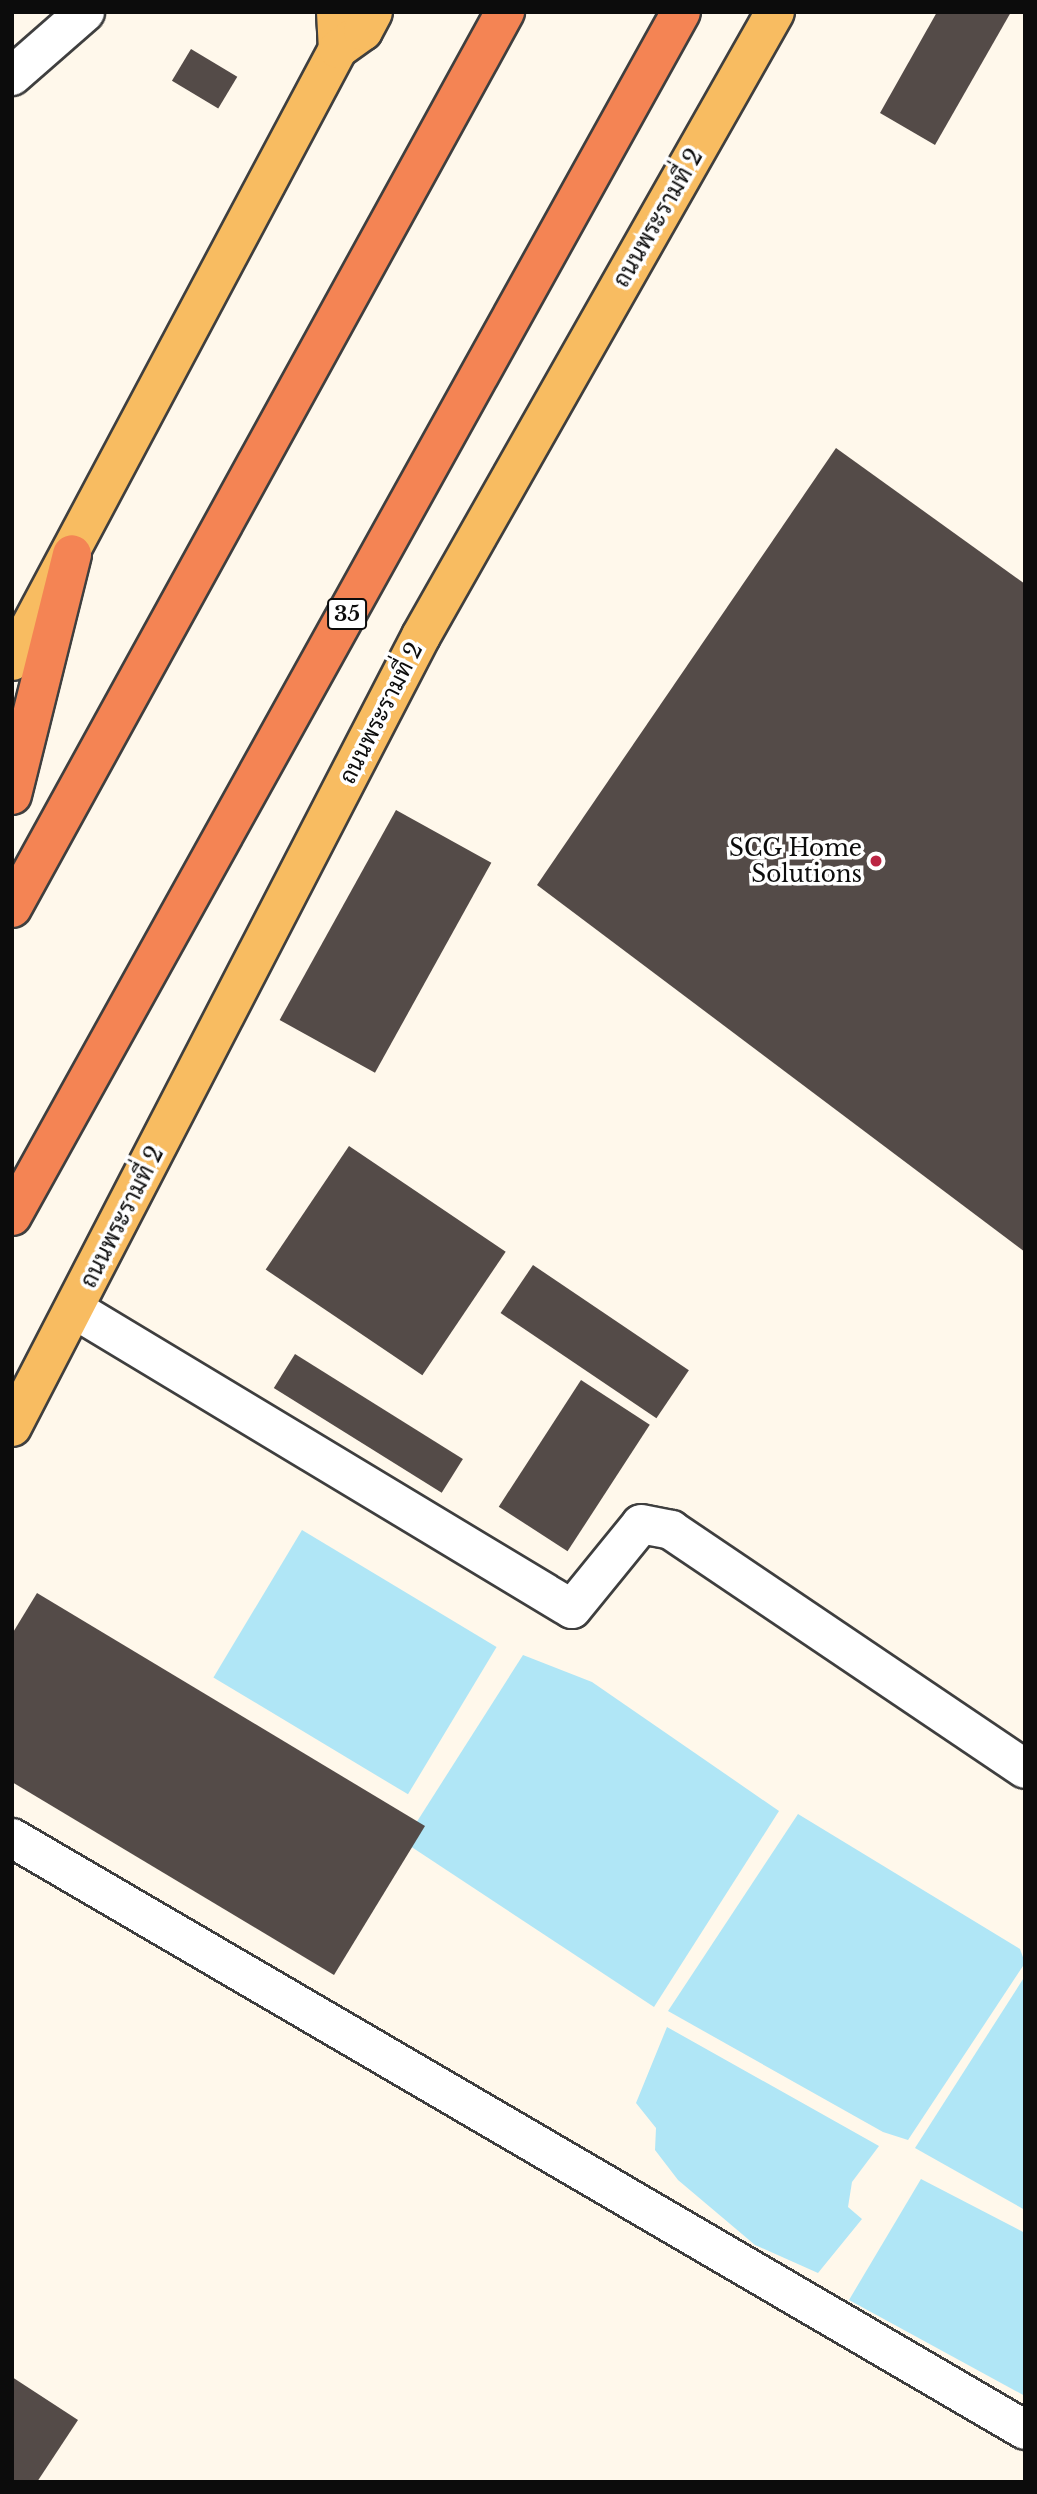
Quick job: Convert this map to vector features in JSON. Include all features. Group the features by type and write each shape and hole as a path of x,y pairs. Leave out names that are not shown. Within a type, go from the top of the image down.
{"highway":[{"path":"12,908 505,12"},
{"name":"35","path":"12,1216 681,12"},
{"path":"12,795 72,554"}],"main road":[{"path":"12,661 72,554 337,31 363,31 373,12"},
{"name":"ถนนพระรามที่ 2","path":"12,1427 421,636 775,12"}],"street":[{"path":"12,76 85,12"},
{"path":"74,1309 572,1609 641,1524 671,1530 1025,1769"},
{"path":"12,1838 1025,2430"}],"water":[{"path":"302,1530 497,1647 408,1794 213,1677"},
{"path":"523,1655 592,1682 779,1811 654,2007 404,1842"},
{"path":"798,1814 1020,1949 1025,1963 908,2140 883,2132 668,2011"},
{"path":"1025,1976 1025,2210 915,2148"},
{"path":"667,2027 879,2146 852,2182 848,2207 862,2219 818,2273 755,2245 678,2180 655,2150 656,2128 636,2103"},
{"path":"921,2179 1025,2233 1025,2396 849,2300"}],"building":[{"path":"937,12 1011,12 935,145 880,113"},
{"path":"191,49 237,77 218,109 172,81"},
{"path":"836,448 1025,584 1025,1252 537,885"},
{"path":"396,810 491,863 375,1073 280,1020"},
{"path":"349,1146 506,1252 422,1375 266,1270"},
{"path":"533,1265 689,1370 656,1418 501,1313"},
{"path":"295,1354 463,1459 442,1493 274,1388"},
{"path":"581,1380 650,1425 568,1551 499,1507"},
{"path":"37,1593 425,1826 334,1975 12,1782 12,1634"},
{"path":"12,2377 78,2420 37,2482 12,2482"}],"place":[{"name":"SCG Home Solutions","path":"876,861"}]}
